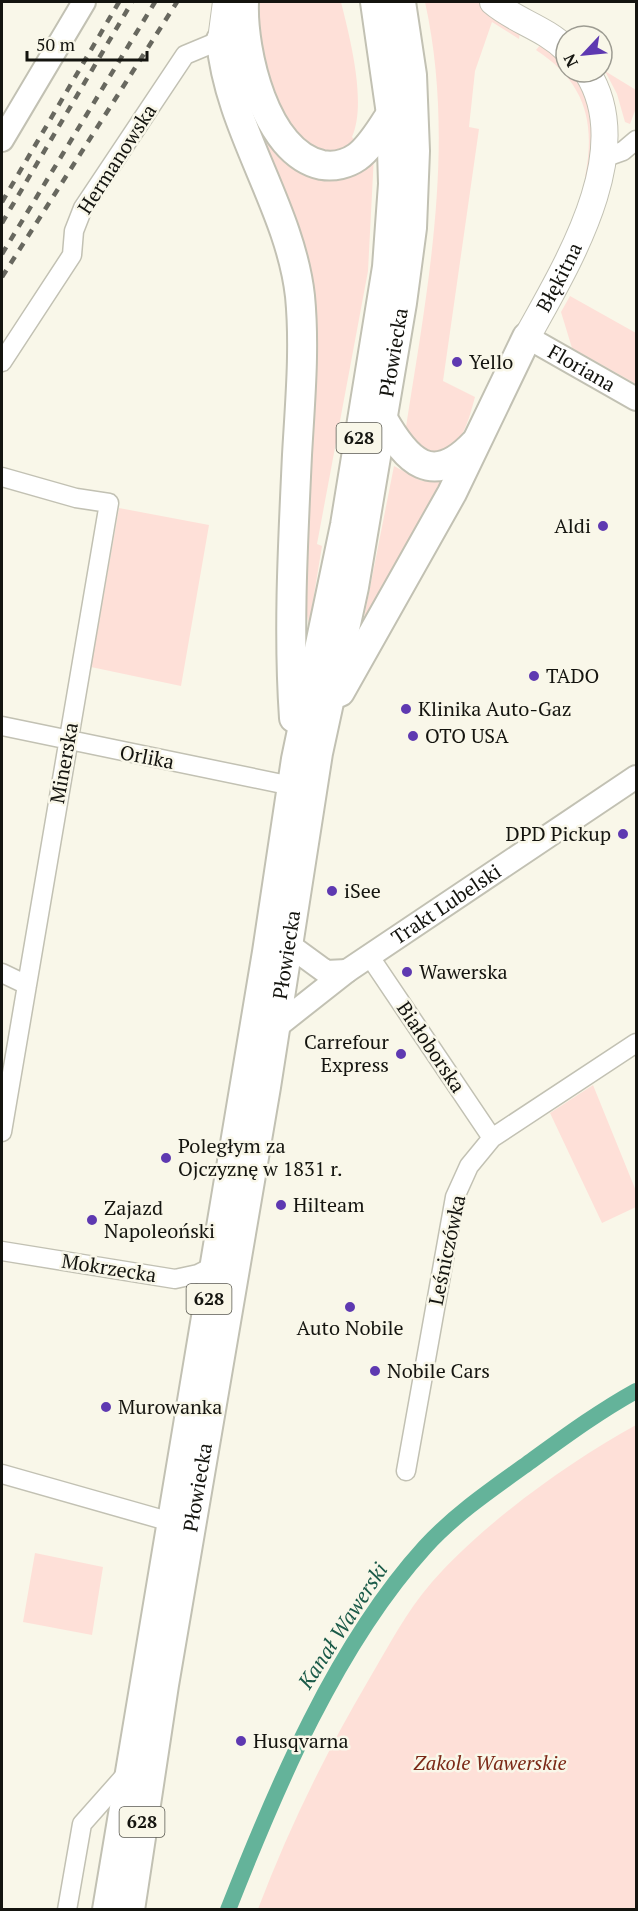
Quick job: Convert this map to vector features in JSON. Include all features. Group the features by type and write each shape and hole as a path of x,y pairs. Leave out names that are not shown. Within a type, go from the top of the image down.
{"main road":[{"path":"226,2 221,40 228,79 284,232 300,295 302,341 294,511 292,643 294,772"},
{"path":"244,2 250,57 265,105 277,131 301,158 326,165 340,165 352,160 367,147 391,114"},
{"name":"Płowiecka","path":"106,1910 294,772 345,525 387,267 393,184 391,114 375,2"},
{"name":"Płowiecka","path":"130,1910 166,1673 276,1027 326,713 354,587 403,293 415,189 412,84 401,2"},
{"path":"493,2 511,16 554,41"},
{"path":"510,2 529,25"},
{"name":"Błękitna","path":"527,337 592,218 608,168 607,114 593,84"},
{"path":"326,713 351,674 422,549 479,438 527,337"},
{"path":"383,419 401,450 419,464 429,467 449,464 479,438"}],"street":[{"path":"2,140 84,2"},
{"name":"Hermanowska","path":"2,362 72,255 74,231 83,208 185,55 221,40"},
{"path":"609,156 623,151 636,140"},
{"name":"Floriana","path":"527,337 636,399"},
{"name":"Minerska","path":"2,477 66,496 109,503 2,1132"},
{"name":"Orlika","path":"2,726 68,742 294,772"},
{"name":"Trakt Lubelski","path":"276,1027 347,971 636,777"},
{"path":"289,945 326,972 347,971"},
{"name":"Białoborska","path":"370,957 492,1138"},
{"path":"2,973 27,985"},
{"name":"Leśniczówka","path":"406,1470 455,1197 469,1166 492,1138 636,1043"},
{"name":"Mokrzecka","path":"2,1251 175,1279 198,1274 214,1266"},
{"path":"2,1474 171,1521"},
{"path":"67,1910 82,1824 129,1770"}],"green space":[{"path":"253,2 341,2 356,70 358,107 352,137 357,143 340,154 307,149 283,120 262,58"},
{"path":"425,2 479,2 520,32 519,39 492,22 475,71 469,127 479,129 443,381 475,397 460,438 446,452 437,454 426,451 416,444 406,427 430,268 438,161 438,108 434,55"},
{"path":"541,44 554,55 554,63 553,62 536,50"},
{"path":"614,77 636,90 636,108 630,124 625,122 612,84 614,84"},
{"path":"572,84 582,84 598,130 591,180 585,177 589,138 587,121"},
{"path":"242,97 282,158 300,169 374,155 368,271 317,544 322,546 309,625 305,605 311,334"},
{"path":"570,296 636,333 636,384 572,348 561,312"},
{"path":"394,466 422,481 448,482 362,628"},
{"path":"119,508 209,525 181,686 91,667"},
{"path":"593,1085 636,1191 636,1207 602,1223 550,1113"},
{"name":"Zakole Wawerskie","path":"636,1425 636,1909 258,1909 282,1850 322,1764 390,1643 423,1593 453,1560 501,1516 582,1457"},
{"path":"35,1553 103,1567 92,1635 23,1622"}],"waterway":[{"name":"Kanał Wawerski","path":"228,1910 288,1767 311,1720 363,1628 393,1586 436,1535 474,1503 581,1426 636,1391"}],"railway":[{"path":"2,202 119,2"},
{"path":"2,223 132,2"},
{"path":"2,254 155,2"},
{"path":"2,277 177,2"}],"place":[{"name":"Yello","path":"457,362"},
{"name":"Aldi","path":"603,526"},
{"name":"TADO","path":"534,676"},
{"name":"Klinika Auto-Gaz","path":"406,709"},
{"name":"OTO USA","path":"413,736"},
{"name":"DPD Pickup","path":"623,834"},
{"name":"iSee","path":"332,891"},
{"name":"Wawerska","path":"407,972"},
{"name":"Carrefour Express","path":"401,1054"},
{"name":"Poległym za Ojczyznę w 1831 r.","path":"166,1158"},
{"name":"Hilteam","path":"281,1205"},
{"name":"Zajazd Napoleoński","path":"92,1220"},
{"name":"Auto Nobile","path":"350,1307"},
{"name":"Nobile Cars","path":"375,1371"},
{"name":"Murowanka","path":"106,1407"},
{"name":"Husqvarna","path":"241,1741"}]}
